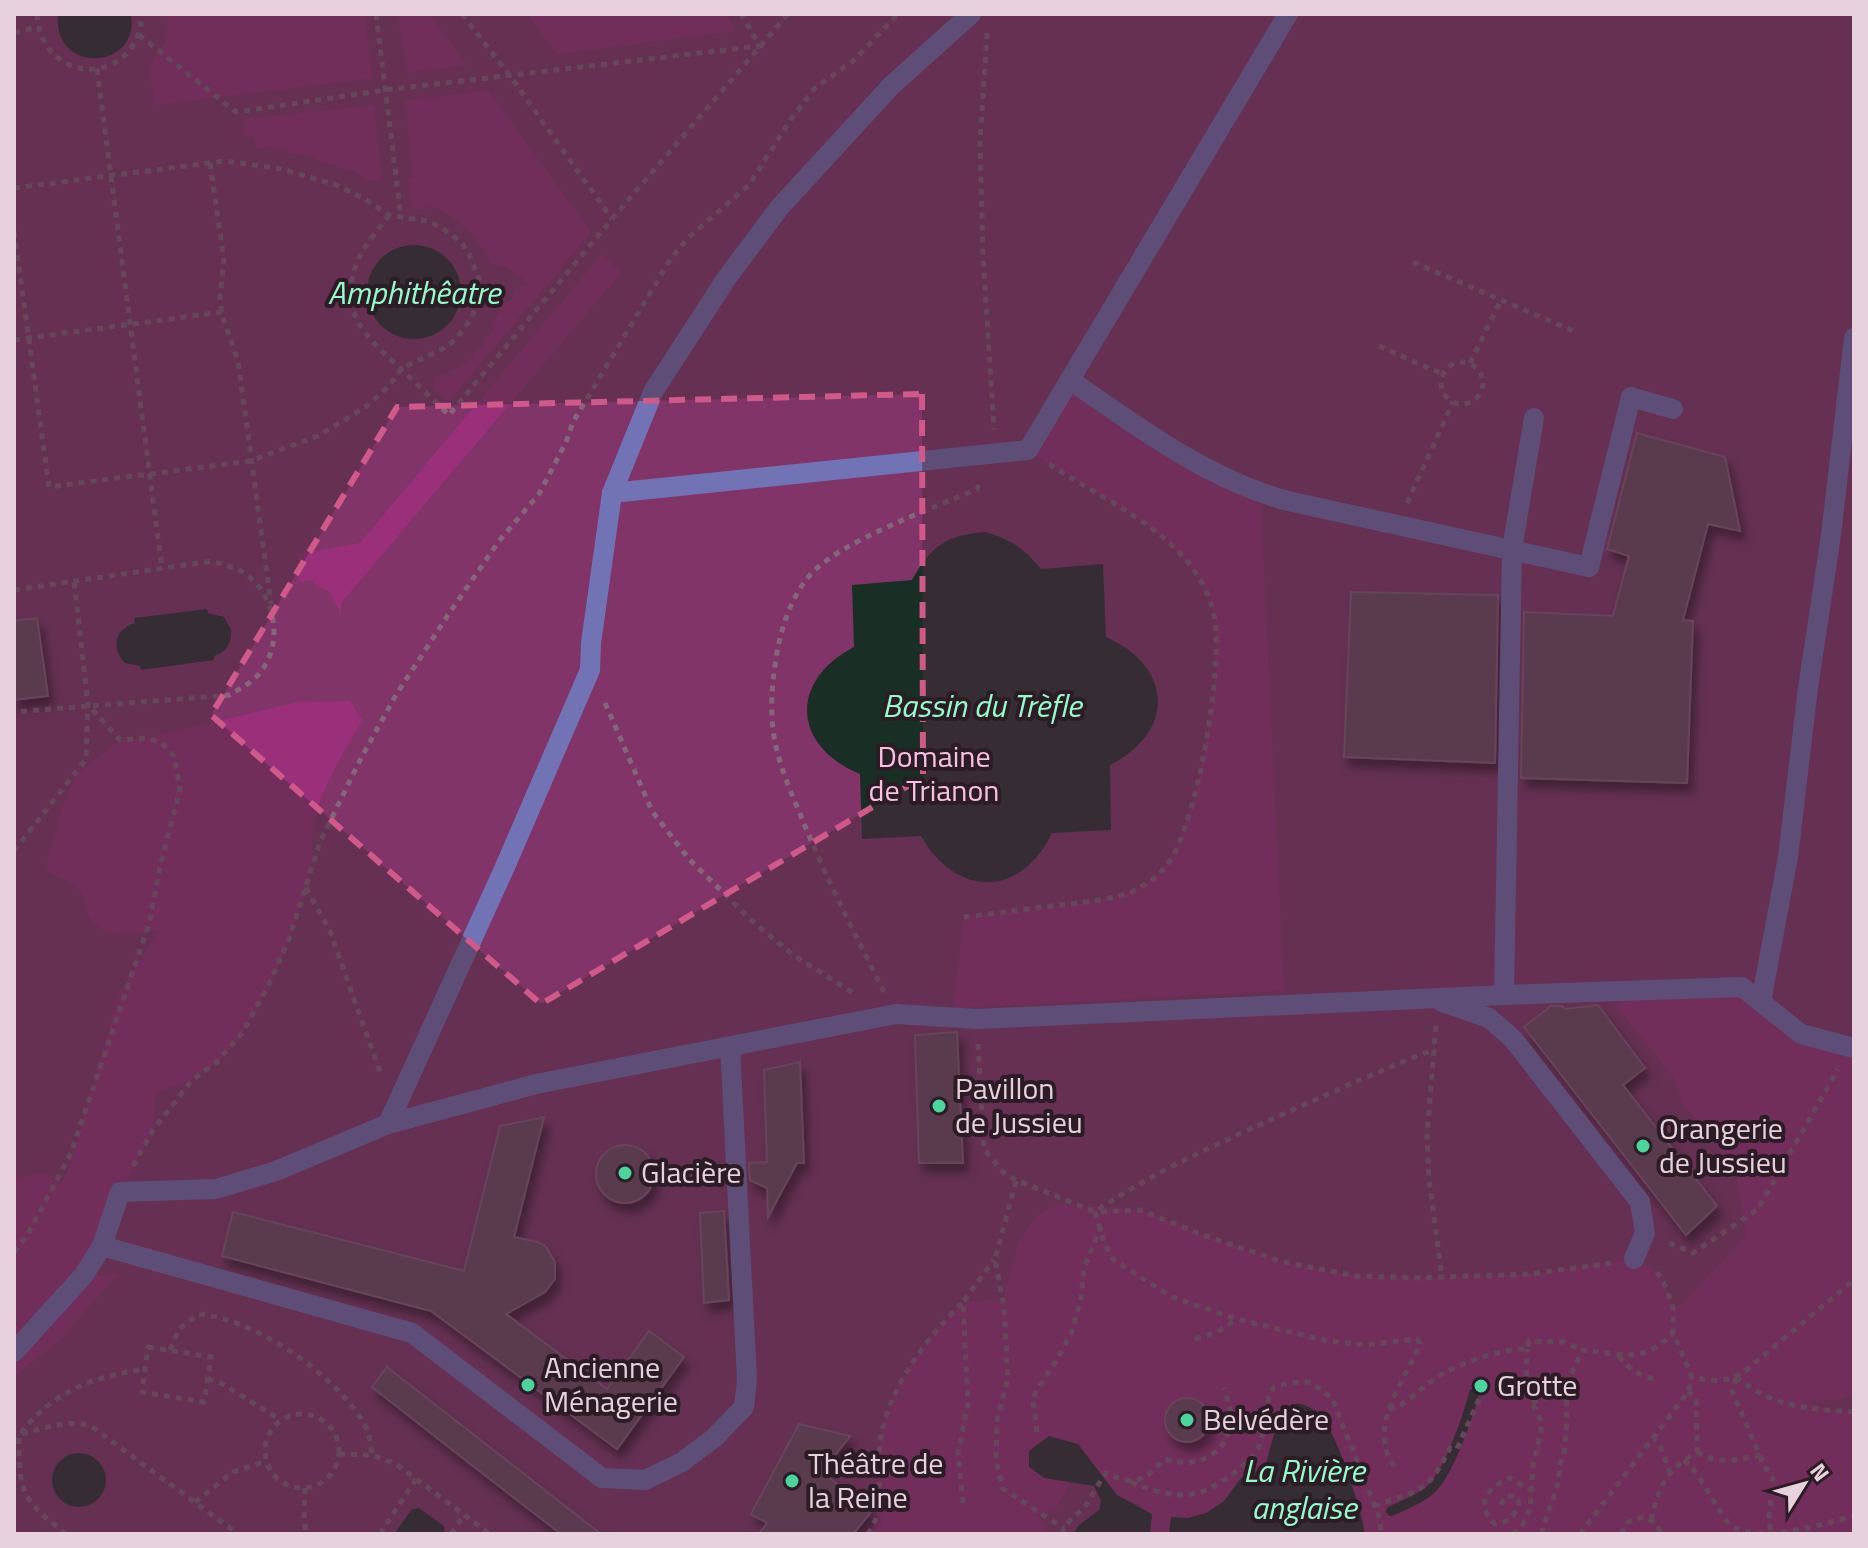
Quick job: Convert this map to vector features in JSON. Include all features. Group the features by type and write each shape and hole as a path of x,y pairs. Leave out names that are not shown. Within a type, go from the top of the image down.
{"lane":[{"path":"388,1124 590,670 612,493 653,392 726,279 779,208 891,86 971,14"},
{"path":"612,493 1028,450 1288,14"},
{"path":"1761,1002 1788,857 1854,338"},
{"path":"1070,380 1142,430 1235,484 1288,501 1589,567 1631,397 1673,409"},
{"path":"1504,995 1512,549 1534,418"},
{"path":"14,1352 83,1276 102,1246 120,1192 216,1189 276,1171 388,1124 536,1084 896,1014 977,1019 1742,987 1801,1034 1851,1047"},
{"path":"1430,998 1489,1018 1513,1039 1640,1202 1645,1233 1634,1259"},
{"path":"102,1246 412,1333 602,1478 645,1480 682,1462 714,1438 744,1407 747,1380 730,1046"}],"path":[{"path":"37,14 43,42 59,60 81,69 97,69 123,58 139,35 142,14"},
{"path":"376,14 401,217"},
{"path":"462,14 612,219"},
{"path":"741,14 760,46"},
{"path":"389,215 360,257 350,291 353,310 362,329 380,352 449,415 788,14"},
{"path":"120,1192 153,1130 192,1080 216,1063 243,1032 289,939 327,828 361,758 396,695 499,541 539,494 573,422 670,260 688,238 749,185 791,119 815,88 853,61 898,14"},
{"path":"14,33 38,27"},
{"path":"896,1014 818,860 792,793 775,743 771,710 772,679 780,633 793,601 811,574 835,556 898,522 977,489 995,454 983,256 980,143 987,30"},
{"path":"139,35 236,112 385,90 760,46"},
{"path":"97,69 162,569"},
{"path":"14,188 225,161 312,177 365,199 389,215 427,221 451,233 469,254 479,279 476,306 464,330 444,348 401,369 390,385 345,421 296,446 250,461 49,487 14,231"},
{"path":"14,712 230,695 257,676 268,660 274,626 238,361 224,327 220,297 224,261 210,163"},
{"path":"1413,262 1578,333"},
{"path":"1470,363 1501,300"},
{"path":"14,340 222,312"},
{"path":"1379,346 1442,374"},
{"path":"1470,363 1476,366 1482,378 1481,391 1473,401 1453,402 1443,394 1442,374 1451,364 1470,363"},
{"path":"1397,524 1453,402"},
{"path":"964,917 1094,901 1134,891 1156,877 1169,862 1188,815 1212,703 1218,647 1215,617 1206,590 1191,566 1158,532 1028,450"},
{"path":"14,590 212,561 232,566 256,584 272,610"},
{"path":"14,851 86,759 88,705 74,581"},
{"path":"590,670 652,811 688,858 750,919 793,955 836,984 896,1014"},
{"path":"14,1252 27,1236 71,1153 149,924 180,789 174,756 162,743 145,738 120,740 88,705"},
{"path":"305,888 330,931 354,995 388,1096 388,1124"},
{"path":"1430,998 1436,1029 1427,1135 1429,1180 1442,1276"},
{"path":"977,1019 984,1149 1003,1172 1016,1180 1095,1212 1140,1210 1283,1262 1356,1276 1531,1274 1634,1259 1656,1271 1667,1289 1673,1309 1673,1333 1692,1377 1688,1392 1580,1534"},
{"path":"1645,1233 1693,1253 1758,1209 1851,1047"},
{"path":"1095,1212 1119,1195 1203,1150 1379,1070 1435,1049"},
{"path":"868,1534 878,1513 877,1478 882,1432 896,1391 917,1357 995,1259 1016,1180"},
{"path":"1095,1212 1105,1245 1114,1260 1172,1297 1237,1319 1328,1341 1365,1345 1417,1339 1420,1343 1389,1409 1385,1431 1388,1457 1394,1466"},
{"path":"1037,1432 1033,1401 1036,1390 1071,1334 1081,1298 1084,1268 1101,1226"},
{"path":"995,1259 1004,1308 1008,1378 997,1421 996,1461 1003,1489 1063,1531 1085,1507 1106,1473 1152,1491 1180,1495 1209,1491 1250,1459 1259,1447 1268,1397 1274,1387 1311,1382 1332,1398 1380,1519 1381,1534"},
{"path":"1692,1377 1714,1383 1736,1377 1854,1280"},
{"path":"963,1302 963,1338 968,1373 968,1405 958,1451 963,1503"},
{"path":"170,1350 179,1329 199,1314 219,1316 255,1331 317,1371 340,1395 364,1421 372,1455"},
{"path":"1195,1339 1217,1332 1237,1319"},
{"path":"1513,1534 1522,1526 1530,1509 1533,1466 1541,1431 1541,1421 1526,1390 1529,1341 1563,1342 1583,1350 1637,1356 1650,1353 1673,1333"},
{"path":"148,1347 211,1357 204,1402 142,1392 145,1369 148,1347"},
{"path":"1389,1409 1404,1406 1416,1393 1456,1366 1512,1348 1527,1349"},
{"path":"1532,1402 1562,1393 1583,1350"},
{"path":"1618,1355 1628,1367 1644,1377 1659,1380"},
{"path":"14,1443 17,1433 49,1405 89,1381 145,1369"},
{"path":"1736,1377 1786,1406 1854,1412"},
{"path":"1736,1377 1732,1391 1773,1479 1769,1525 1775,1533"},
{"path":"208,1378 281,1420"},
{"path":"1131,1482 1147,1478 1165,1459 1188,1464 1217,1453 1231,1422 1224,1388"},
{"path":"1688,1392 1696,1398 1697,1452"},
{"path":"1534,1534 1542,1530 1552,1506 1564,1454 1567,1421 1566,1397 1562,1393"},
{"path":"1374,1506 1422,1489 1433,1479 1450,1448 1457,1449 1480,1397"},
{"path":"303,1413 315,1416 333,1431 339,1454 336,1467 318,1485 292,1487 271,1473 266,1461 266,1438 281,1420 303,1413"},
{"path":"17,1433 59,1423 75,1422 91,1426 238,1534"},
{"path":"17,1433 20,1470 28,1503 66,1534"},
{"path":"1653,1436 1670,1473"},
{"path":"1697,1452 1711,1460 1727,1462 1760,1455"},
{"path":"1651,1520 1663,1478 1697,1452"},
{"path":"339,1454 372,1455 396,1464 490,1534"},
{"path":"1684,1460 1697,1472 1729,1525 1750,1533 1775,1533 1854,1516"},
{"path":"195,1502 233,1472 266,1461"},
{"path":"1501,1505 1506,1496 1515,1496 1519,1503 1515,1515 1495,1524 1486,1515 1483,1504 1489,1491 1500,1482 1510,1478 1532,1491"},
{"path":"380,1534 416,1479"},
{"path":"305,1488 306,1534"},
{"path":"451,1534 464,1515"},
{"path":"1621,1534 1628,1522 1643,1517 1655,1522 1661,1534"}],"highlighted area":[{"path":"922,394 923,777 541,1004 211,715 397,407"}],"green space":[{"name":"Domaine de Trianon","path":"14,14 1854,14 1854,1534 14,1534"}],"shaded area":[{"path":"168,14 365,14 372,78 155,105 149,69 165,42"},
{"path":"397,14 429,14 467,65 408,73"},
{"path":"527,14 726,14 736,31 557,54"},
{"path":"488,90 591,232 449,401 435,391 435,377 454,370 474,356 472,354 485,343 483,341 495,328 492,326 500,311 497,305 510,301 518,286 525,285 524,276 517,277 506,267 491,264 476,236 447,213 426,205 426,209 412,209 408,178 413,177 405,101"},
{"path":"374,105 382,179 367,181 356,172 314,159 313,156 272,147 256,148 254,137 243,136 245,119"},
{"path":"602,254 621,273 341,603 341,614 329,591 315,585 314,580 299,582 298,554 360,543"},
{"path":"1070,380 1264,494 1261,507 1284,991 953,1008 964,917 1036,910 1112,897 1152,879 1168,862 1182,833 1203,758 1215,678 1216,645 1214,613 1202,585 1174,549 1137,518 1033,454"},
{"path":"350,701 362,720 320,801 314,821 311,866 304,896 275,975 247,1025 216,1063 195,1077 156,1092 153,1130 120,1192 85,1276 119,1273 59,1341 14,1376 14,1179 46,1173 59,1186 69,1170 119,993 158,931 120,934 103,929 89,916 77,887 45,869 63,806 76,775 120,740 146,738 299,702"},
{"path":"1742,987 1801,1034 1854,1048 1854,1394 1840,1400 1804,1400 1831,1410 1854,1412 1854,1534 1365,1534 1361,1509 1348,1479 1269,1457 1265,1467 1241,1478 1224,1501 1206,1513 1188,1518 1171,1517 1169,1534 1150,1534 1140,1505 1117,1495 1078,1445 1044,1478 1071,1481 1055,1510 1036,1514 1050,1534 868,1534 878,1511 882,1431 903,1378 925,1345 963,1302 1003,1299 1018,1245 1036,1216 1059,1204 1140,1210 1283,1262 1356,1276 1415,1278 1531,1274 1634,1259 1656,1271 1667,1289 1673,1308 1684,1302 1746,1236 1736,1171 1683,1104 1673,1076 1616,1006 1627,990"}],"water":[{"path":"58,14 131,14 130,33 123,46 111,55 96,58 81,56 68,48 60,34"},
{"name":"Amphithêatre","path":"414,245 432,248 447,259 458,274 461,292 458,310 447,325 432,336 414,339 396,336 381,325 370,310 367,292 370,274 381,259 396,248"},
{"name":"Bassin du Trèfle","path":"985,532 1016,545 1041,569 1103,564 1106,637 1128,650 1144,665 1154,682 1158,700 1147,735 1132,751 1110,765 1111,830 1052,833 1039,854 1023,870 1006,879 988,882 952,871 935,856 921,836 862,839 860,774 838,762 821,747 811,730 807,713 809,695 818,677 833,661 854,647 852,585 912,580 941,544 960,536"},
{"path":"207,609 208,613 224,617 231,629 228,646 214,656 214,660 141,670 140,666 125,663 121,657 117,640 123,630 135,623 134,618"},
{"name":"La Rivière anglaise","path":"1298,1403 1315,1411 1330,1430 1349,1475 1365,1534 1169,1534 1171,1517 1188,1518 1206,1513 1224,1501 1241,1478 1265,1467 1280,1412"},
{"path":"1049,1436 1078,1444 1117,1495 1152,1514 1150,1534 1073,1534 1078,1526 1099,1510 1101,1501 1094,1486 1044,1478 1029,1467 1029,1451"},
{"path":"79,1453 98,1461 106,1480 98,1499 79,1507 60,1499 52,1480 60,1461"},
{"path":"419,1508 444,1526 445,1534 394,1534 412,1509"}],"building":[{"path":"1637,433 1725,457 1740,531 1708,524 1683,620 1693,621 1687,783 1521,778 1524,612 1613,616 1629,556 1607,549"},
{"path":"1351,592 1498,595 1495,763 1344,757"},
{"path":"37,618 48,696 14,700 14,621"},
{"name":"Orangerie de Jussieu","path":"1598,1005 1645,1068 1623,1085 1717,1206 1686,1235 1524,1027 1551,1006 1565,1009"},
{"name":"Pavillon de Jussieu","path":"957,1032 963,1163 919,1163 915,1035"},
{"path":"800,1062 804,1163 797,1163 768,1217 767,1188 750,1180 749,1163 767,1162 764,1070"},
{"path":"544,1117 514,1237 546,1247 555,1262 555,1279 545,1292 506,1314 607,1389 649,1331 684,1357 617,1449 431,1311 222,1256 233,1212 464,1271 500,1126"},
{"name":"Glacière","path":"625,1145 645,1154 654,1174 645,1194 625,1203 605,1194 596,1174 605,1154"},
{"path":"724,1211 729,1300 704,1303 700,1213"},
{"path":"387,1367 601,1534 561,1534 469,1463 372,1387"},
{"name":"Belvédère","path":"1187,1398 1203,1404 1209,1420 1203,1436 1187,1442 1171,1436 1165,1420 1171,1404"},
{"name":"Théâtre de la Reine","path":"799,1424 850,1436 822,1472 872,1511 853,1534 759,1534 767,1523 751,1514"}],"waterway":[{"path":"1391,1511 1422,1496 1437,1483 1456,1445 1474,1393"}],"place":[{"name":"Pavillon de Jussieu","path":"939,1106"},
{"name":"Orangerie de Jussieu","path":"1643,1146"},
{"name":"Glacière","path":"625,1173"},
{"name":"Ancienne Ménagerie","path":"528,1385"},
{"name":"Grotte","path":"1481,1386"},
{"name":"Belvédère","path":"1187,1420"},
{"name":"Théâtre de la Reine","path":"792,1481"}]}
